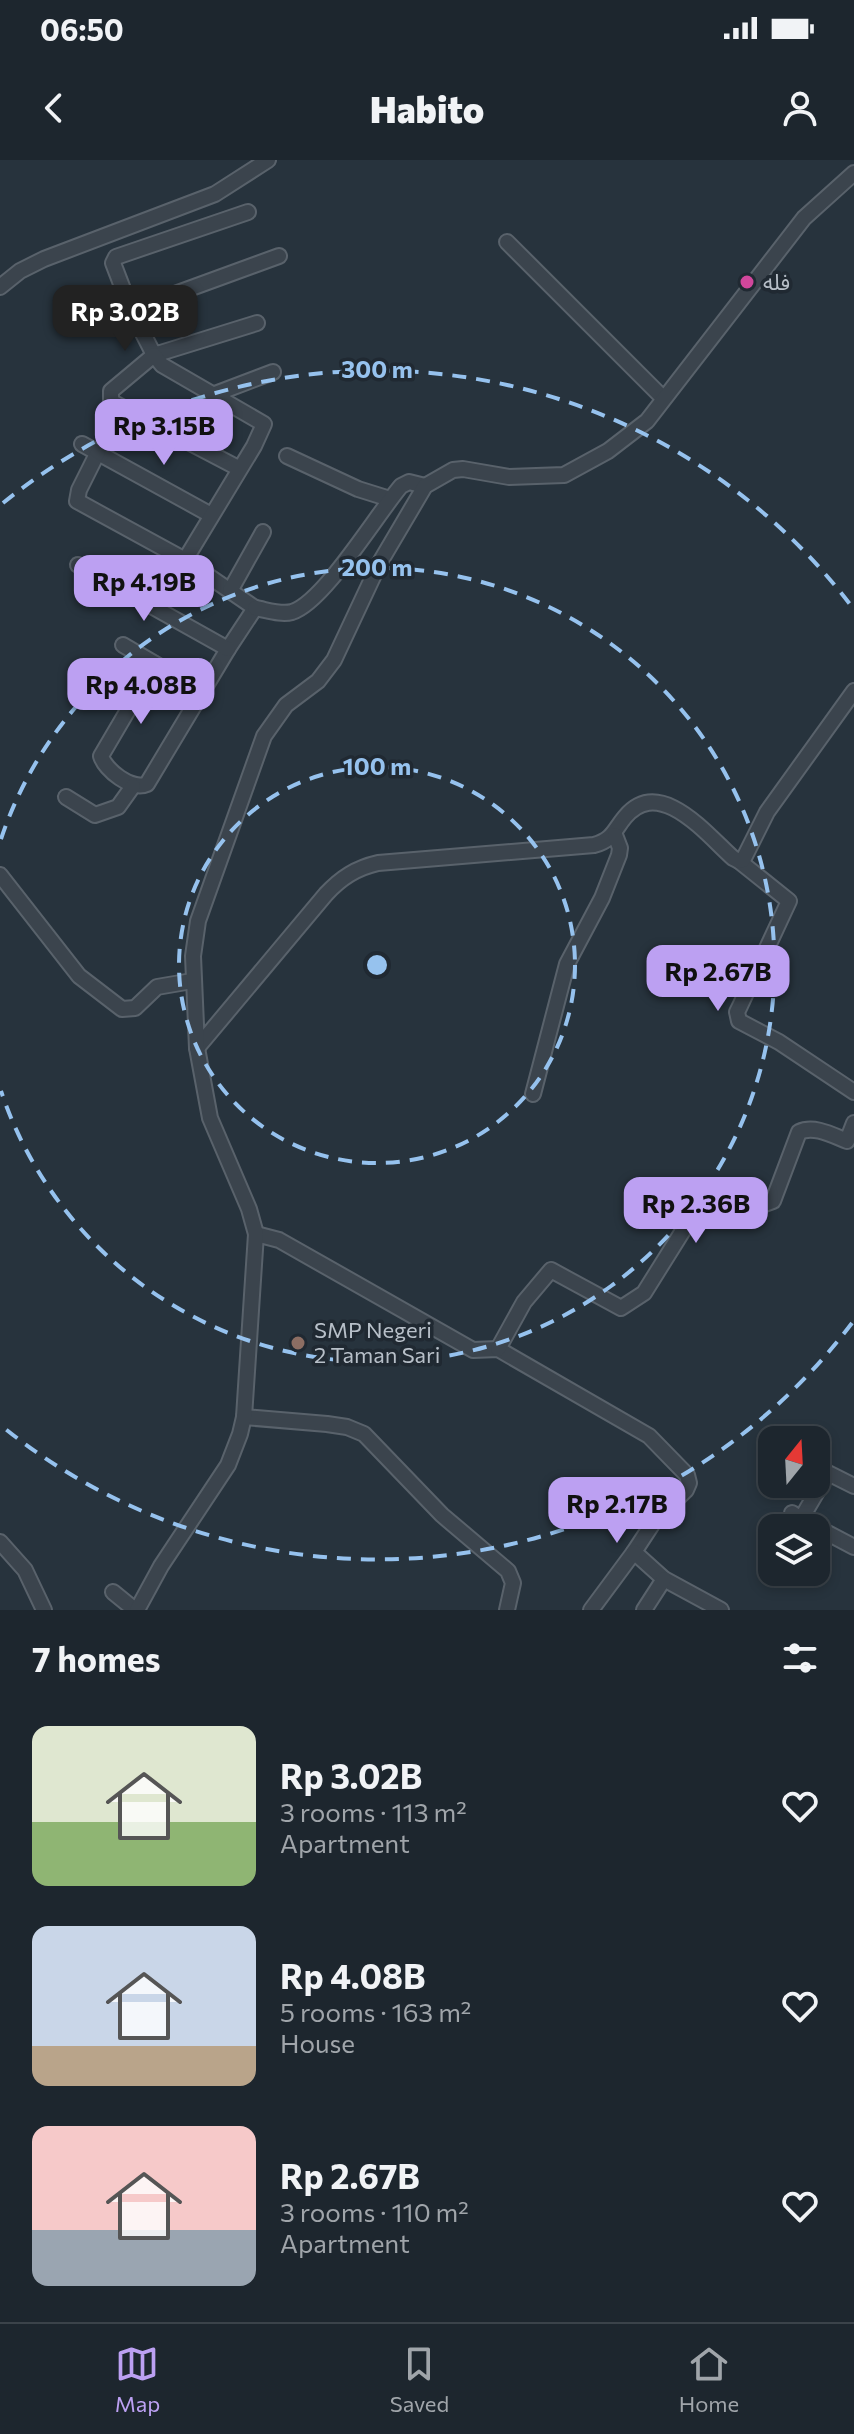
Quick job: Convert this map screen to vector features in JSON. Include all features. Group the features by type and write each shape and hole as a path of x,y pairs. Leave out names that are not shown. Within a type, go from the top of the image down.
{"street":[{"path":"0,287 20,271 44,259 215,194 268,160"},
{"path":"113,1592 136,1610 161,1566 228,1465 244,1417 256,1234 249,1209 210,1118 197,1048 192,981 198,921 264,736 286,705 318,681 334,660 379,564 425,486 443,473 463,469 509,477 553,477 573,471 608,451 647,421 804,218 854,173"},
{"path":"185,560 264,424 162,365 131,310 113,263 116,257 248,212"},
{"path":"507,242 663,398"},
{"path":"131,310 279,256"},
{"path":"240,469 111,400 111,391 154,355 257,323"},
{"path":"215,394 273,372"},
{"path":"82,444 211,515"},
{"path":"98,452 79,490 77,501 185,560 255,608 282,613 294,611 312,599 401,486 409,482 425,486"},
{"path":"287,456 358,489 390,499"},
{"path":"230,591 263,532"},
{"path":"78,565 228,649"},
{"path":"155,664 100,758 133,786 147,784 255,608"},
{"path":"123,645 203,692"},
{"path":"739,861 745,858 767,812 854,691"},
{"path":"66,797 95,815 118,807 133,786"},
{"path":"197,1048 326,894 349,873 378,863 594,845 615,835 625,816 640,805 661,802 682,812 789,901 740,1006 739,1021 779,1042 854,1092"},
{"path":"533,1094 567,964 602,898 619,855 615,835"},
{"path":"0,875 79,976 122,1009 135,1008 157,987 192,981"},
{"path":"498,1349 524,1302 551,1270 621,1308 644,1293 709,1189 717,1188 762,1205 773,1201 799,1132 806,1128 819,1130 847,1141 854,1123"},
{"path":"256,1234 279,1240 473,1350 498,1349 649,1436 687,1475 689,1483 686,1490 662,1512 591,1610"},
{"path":"244,1417 327,1424 364,1434 442,1515 508,1571 513,1583 507,1610"},
{"path":"854,1486 828,1473 797,1516 854,1547"},
{"path":"0,1542 25,1570 44,1610"},
{"path":"634,1552 664,1579 721,1610"},
{"path":"644,1610 664,1579"}],"place":[{"name":"فله","path":"747,282"},
{"name":"SMP Negeri 2 Taman Sari","path":"298,1343"}]}
